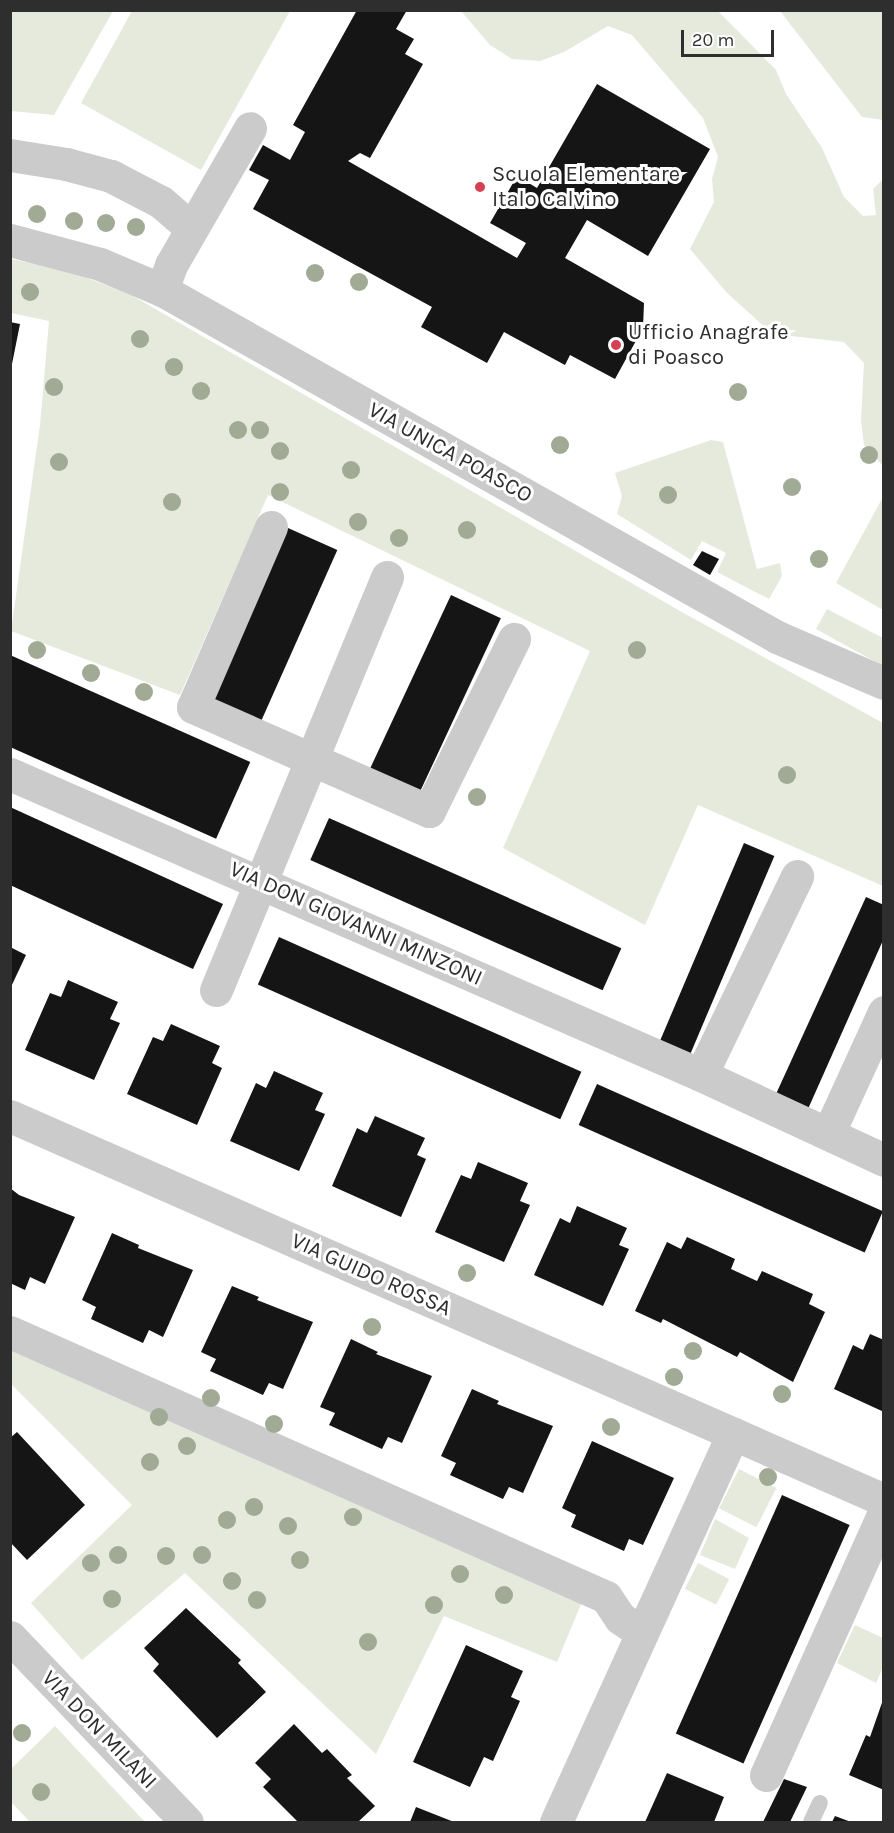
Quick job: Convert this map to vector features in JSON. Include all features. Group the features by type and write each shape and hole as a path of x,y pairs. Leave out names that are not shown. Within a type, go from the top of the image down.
{"street":[{"path":"162,290 191,228 250,128"},
{"path":"10,155 66,164 111,176 161,202 191,228"},
{"name":"VIA UNICA POASCO","path":"10,240 100,264 162,290 777,638 884,683"},
{"path":"271,527 193,707 429,811 514,639"},
{"path":"216,990 259,881 387,577"},
{"name":"VIA DON GIOVANNI MINZONI","path":"10,774 701,1075 829,1132 884,1160"},
{"path":"701,1075 797,876"},
{"path":"829,1132 884,1012"},
{"name":"VIA GUIDO ROSSA","path":"10,1116 884,1500"},
{"path":"10,1332 606,1597 620,1618 641,1632"},
{"path":"556,1822 733,1433"},
{"path":"766,1775 884,1512"},
{"name":"VIA DON MILANI","path":"10,1637 188,1822"}],"lane":[{"path":"812,1822 820,1803"}],"shaded area":[{"path":"10,11 113,11 54,115 11,111"},
{"path":"132,11 290,11 201,170 81,103"},
{"path":"461,11 718,11 776,70 786,94 822,148 844,197 863,216 876,215 873,189 883,179 883,466 864,445 861,420 864,363 844,342 791,336 766,328 727,293 690,249 714,202 712,179 718,157 703,118 632,35 608,26 564,52 540,61 512,59 490,45"},
{"path":"780,11 883,11 883,120 862,117"},
{"path":"10,259 65,269 131,295 680,611 883,723 883,886 698,805 645,925 503,848 590,651 268,495 180,695 11,631 40,425 49,321 11,313"},
{"path":"711,440 723,442 757,569 780,563 782,576 769,599 717,572 726,553 702,541 691,560 617,514 622,496 615,473"},
{"path":"883,497 884,610 836,583"},
{"path":"827,609 883,638 883,666 816,629"},
{"path":"10,1347 584,1597 557,1662 444,1616 376,1754 185,1573 82,1660 31,1603 132,1505 11,1384"},
{"path":"739,1469 776,1488 756,1527 719,1508"},
{"path":"715,1519 749,1538 735,1569 700,1555"},
{"path":"698,1563 729,1579 716,1605 685,1589"},
{"path":"855,1625 883,1638 883,1667 876,1683 837,1663"},
{"path":"55,1726 145,1822 30,1822 11,1802 11,1769"}],"building":[{"path":"357,10 407,10 396,29 414,39 405,54 423,64 370,158 360,153 348,161 517,258 526,243 490,223 517,176 537,188 597,84 710,149 648,256 587,220 565,258 644,303 643,328 615,379 570,355 565,365 504,332 487,363 421,327 432,307 253,209 269,180 249,170 263,145 290,160 305,132 293,125"},
{"path":"10,322 20,324 12,364 10,364"},
{"path":"288,528 337,550 260,724 211,702"},
{"path":"702,551 719,559 710,575 693,565"},
{"path":"451,595 501,618 420,792 370,769"},
{"path":"10,655 250,762 216,839 10,747"},
{"path":"10,807 223,904 193,969 10,885"},
{"path":"329,818 621,948 603,990 310,860"},
{"path":"744,843 774,856 690,1056 659,1043"},
{"path":"866,897 884,905 884,938 808,1109 776,1094"},
{"path":"279,937 581,1072 560,1119 258,985"},
{"path":"10,947 26,955 10,989"},
{"path":"68,980 118,1002 110,1019 120,1023 94,1080 25,1050 50,993 61,997"},
{"path":"171,1024 220,1046 212,1063 222,1068 197,1125 127,1094 153,1037 163,1041"},
{"path":"274,1071 323,1093 315,1110 325,1114 299,1171 230,1141 256,1083 266,1088"},
{"path":"597,1084 883,1211 865,1252 579,1125"},
{"path":"375,1116 425,1138 417,1155 426,1159 401,1217 332,1186 357,1128 367,1133"},
{"path":"478,1162 528,1183 520,1201 530,1205 504,1262 435,1232 461,1175 471,1179"},
{"path":"10,1188 19,1195 75,1217 45,1284 30,1277 25,1290 10,1283"},
{"path":"577,1206 627,1228 619,1245 629,1249 603,1306 534,1275 560,1218 570,1223"},
{"path":"112,1233 139,1245 138,1248 193,1270 163,1337 149,1330 143,1343 91,1319 96,1307 82,1300"},
{"path":"687,1237 735,1259 731,1269 757,1281 762,1271 813,1294 809,1304 825,1312 793,1382 740,1352 737,1357 663,1319 661,1323 635,1311 667,1242 681,1249"},
{"path":"232,1286 259,1297 257,1300 313,1322 283,1389 269,1383 263,1395 210,1371 216,1359 201,1352"},
{"path":"870,1334 884,1340 884,1412 834,1389 853,1345 863,1350"},
{"path":"351,1339 378,1352 376,1354 432,1376 402,1443 388,1437 382,1449 329,1425 335,1413 320,1407"},
{"path":"472,1389 499,1401 497,1404 553,1426 523,1493 509,1487 503,1499 450,1475 456,1463 441,1456"},
{"path":"17,1432 85,1505 27,1560 10,1542 10,1438"},
{"path":"592,1441 674,1478 643,1545 629,1539 624,1551 571,1527 576,1515 562,1508"},
{"path":"782,1495 850,1525 743,1764 676,1733"},
{"path":"186,1608 241,1660 238,1663 266,1692 217,1738 153,1671 159,1664 144,1648"},
{"path":"466,1645 523,1671 511,1697 520,1701 493,1761 484,1757 470,1787 413,1762"},
{"path":"884,1697 884,1790 849,1775 866,1735 870,1737"},
{"path":"294,1724 322,1753 327,1749 352,1775 347,1778 375,1806 358,1822 298,1822 263,1787 271,1779 255,1763"},
{"path":"667,1773 724,1797 714,1822 645,1822"},
{"path":"784,1779 807,1787 790,1822 763,1822"},
{"path":"416,1807 454,1822 410,1822"},
{"path":"835,1816 851,1822 832,1822"}],"place":[{"name":"Scuola Elementare Italo Calvino","path":"480,187"},
{"name":"Ufficio Anagrafe di Poasco","path":"616,345"}]}
